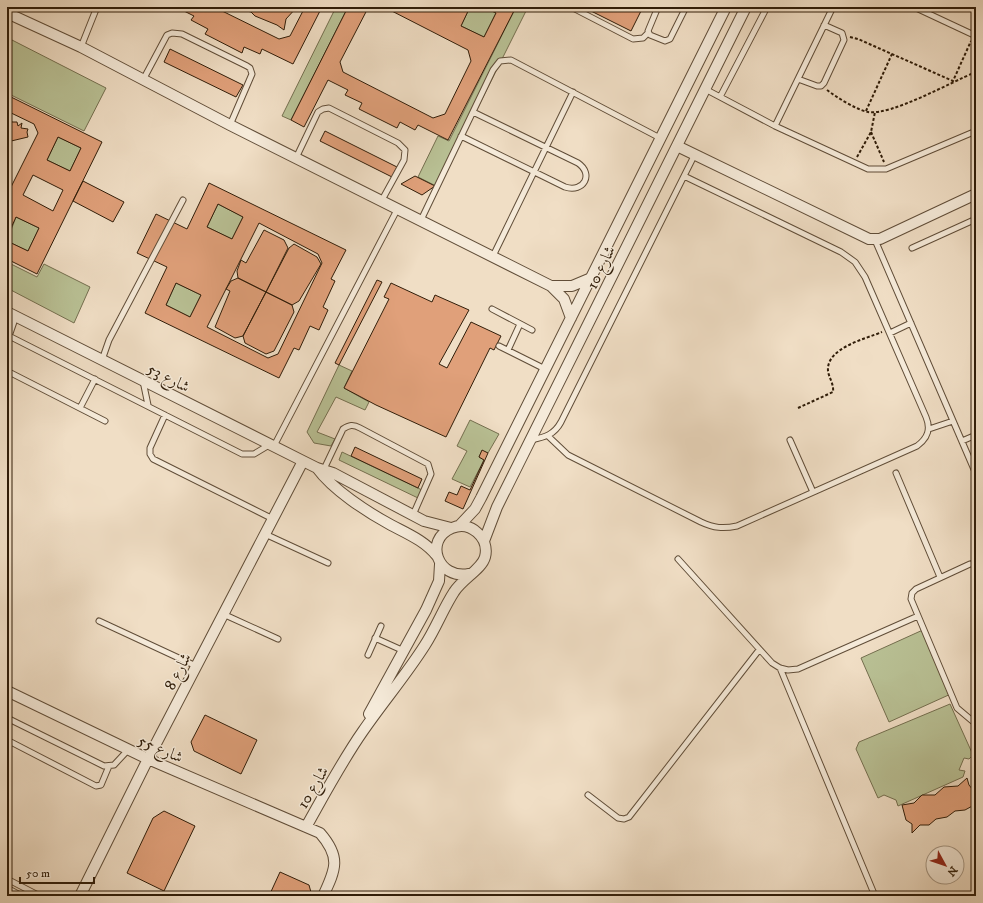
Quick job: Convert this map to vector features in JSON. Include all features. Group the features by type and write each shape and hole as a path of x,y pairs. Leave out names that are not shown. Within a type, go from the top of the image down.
{"street":[{"name":"شارع 10","path":"484,541 497,507 746,7"},
{"name":"شارع 10","path":"455,527 475,509 481,498 723,8"},
{"path":"7,13 81,47 230,125 551,286 564,300 571,318"},
{"path":"677,146 863,237 875,240 976,194"},
{"path":"551,286 572,286 590,278"},
{"name":"شارع 53","path":"11,314 432,525 455,527"},
{"name":"شارع 8","path":"80,896 148,759 303,461"},
{"name":"شارع 53","path":"321,469 323,476 352,499 384,521 424,543 439,560"},
{"path":"455,527 474,530 484,541 486,549 482,564 469,574 453,574 446,570 439,560 439,540 455,527"},
{"name":"شارع 10","path":"363,730 367,717 403,653 439,581 439,560"},
{"name":"شارع 10","path":"323,896 331,878 335,859 330,845 320,833 306,827 363,730 431,636 453,594 469,574"},
{"path":"403,653 406,661 413,661"},
{"name":"شارع 55","path":"7,691 128,750 306,827"}],"lane":[{"path":"81,47 97,7"},
{"path":"571,7 633,40 643,38 648,33 648,29 658,7"},
{"path":"648,33 662,40 668,41 686,7"},
{"path":"720,97 767,7"},
{"path":"775,126 833,7"},
{"path":"914,7 975,35"},
{"path":"798,79 816,86 821,86 824,83 840,51 844,36 842,33 824,25"},
{"path":"143,80 167,35 172,33 182,34 247,66 250,68 252,74 230,125"},
{"path":"421,220 495,65 505,60 511,60 660,138"},
{"path":"705,89 775,126 868,169 886,170 976,131"},
{"path":"493,256 573,92"},
{"path":"296,158 318,112 323,108 329,108 398,143 405,150 404,160 382,200"},
{"path":"461,136 572,189 580,187 585,182 586,174 583,167 473,112"},
{"path":"530,440 548,436 553,433 561,422 695,154"},
{"path":"548,436 568,455 701,522 718,528 736,526 917,446 927,436 929,430 926,417 889,331 861,269 849,256 684,176"},
{"path":"102,360 109,340 183,200"},
{"path":"11,314 8,339 148,405 242,454 254,454 272,445 398,208"},
{"path":"912,248 976,219"},
{"path":"875,240 976,474"},
{"path":"492,309 532,330"},
{"path":"889,331 911,323"},
{"path":"508,350 520,324"},
{"path":"499,346 545,369"},
{"path":"7,371 105,421"},
{"path":"80,408 95,379"},
{"path":"143,381 148,405"},
{"path":"165,414 150,448 150,454 153,459 273,519"},
{"path":"929,430 953,421"},
{"path":"321,469 343,429 348,425 354,425 360,428 428,464 431,468 431,474 413,515"},
{"path":"962,441 976,435"},
{"path":"790,440 813,492"},
{"path":"896,473 940,577"},
{"path":"265,534 328,563"},
{"path":"678,560 760,650 780,668 875,896"},
{"path":"970,564 916,589 912,593 911,600 957,708 976,724"},
{"path":"223,614 278,639"},
{"path":"780,668 788,670 798,669 918,616"},
{"path":"100,621 196,666"},
{"path":"368,655 381,626"},
{"path":"376,638 403,653"},
{"path":"588,795 618,818 624,819 629,817 760,650"},
{"path":"7,718 100,764 109,766 114,765 128,750"},
{"path":"7,740 96,786 101,784 109,766"},
{"path":"7,879 40,896"},
{"path":"7,888 22,896"}],"path":[{"path":"953,81 975,35"},
{"path":"844,36 858,39 953,81"},
{"path":"866,112 892,54"},
{"path":"821,86 834,96 866,112 875,112 898,107 953,81 976,72"},
{"path":"853,163 871,132 875,112"},
{"path":"871,132 882,155 886,170"},
{"path":"798,408 833,392 828,371 829,363 841,350 889,331"}],"green space":[{"path":"336,7 348,7 291,120 282,116"},
{"path":"470,7 484,7 496,13 484,37 461,26"},
{"path":"516,7 528,7 438,187 418,177 438,136 449,141"},
{"path":"12,40 106,88 84,131 7,93 7,50"},
{"path":"58,137 81,148 70,171 47,160"},
{"path":"218,204 243,217 232,239 207,227"},
{"path":"16,217 39,228 28,251 7,241"},
{"path":"7,262 37,277 44,264 90,287 74,323 7,288"},
{"path":"176,283 201,295 190,317 166,305"},
{"path":"339,365 352,371 344,388 369,402 365,410 336,397 317,432 335,439 331,446 314,443 307,432"},
{"path":"470,420 499,434 488,453 482,451 479,457 484,460 470,487 452,479 467,451 457,446"},
{"path":"342,452 422,490 418,498 339,460"},
{"path":"925,629 953,693 889,722 861,658"},
{"path":"950,704 973,755 969,759 964,758 959,770 965,771 963,777 898,806 896,800 884,795 878,798 856,749 859,742"}],"building":[{"path":"176,7 214,7 279,39 290,36 305,7 322,7 293,64 262,49 260,54 244,47 242,53 205,34 208,29 191,20 194,16"},
{"path":"242,7 297,7 286,19 284,30 277,25 255,16 251,12 239,9"},
{"path":"348,7 371,7 368,8 340,62 343,72 433,118 445,114 471,61 468,50 384,7 470,7 461,26 484,37 496,13 484,7 516,7 448,140 418,125 415,130 400,122 397,128 359,109 362,103 345,95 348,90 328,80 304,127 291,120"},
{"path":"583,7 643,7 631,31"},
{"path":"170,49 243,85 236,97 164,62"},
{"path":"7,95 102,142 37,274 7,259 7,241 28,251 39,228 16,217 7,237 7,195 38,133 34,124 7,111","holes":["58,137 81,148 70,171 47,160"]},
{"path":"10,118 12,122 17,122 18,126 22,123 21,128 28,129 28,137 7,142 7,119"},
{"path":"325,131 397,167 392,177 320,141"},
{"path":"33,175 63,190 53,211 23,195"},
{"path":"415,176 435,186 422,195 401,184"},
{"path":"83,181 124,202 113,222 73,201"},
{"path":"209,183 346,250 331,279 335,281 323,307 328,310 319,330 310,326 299,350 294,348 279,378 145,313 167,267 137,253 156,214 187,229","holes":["218,204 243,217 232,239 207,227","259,223 318,254 322,263 278,354 268,358 207,327","176,283 201,295 190,317 166,305"]},
{"path":"264,230 284,240 288,248 266,292 238,278 237,271 241,260 246,263"},
{"path":"294,244 317,257 321,264 299,301 292,305 266,292 289,248"},
{"path":"238,278 266,292 243,336 235,338 215,327 230,291 226,289 231,281"},
{"path":"377,280 382,282 339,365 335,363"},
{"path":"391,283 432,302 435,295 469,310 439,364 447,368 471,322 501,336 494,350 490,348 446,437 376,405 344,388 389,299 384,297"},
{"path":"266,292 292,305 294,312 274,351 266,354 245,343 243,336"},
{"path":"355,447 422,479 418,488 351,456"},
{"path":"482,450 488,453 463,509 445,501 449,492 457,495 461,486 470,490 484,460 479,457"},
{"path":"205,715 257,740 241,774 194,751 191,742"},
{"path":"967,778 969,785 973,790 976,804 965,810 955,811 947,817 936,819 929,825 920,825 912,833 912,824 906,820 902,805 914,803 922,795 935,795 944,787 958,786"},
{"path":"164,811 195,826 164,891 127,873 153,818"},
{"path":"280,872 309,885 312,896 269,896"}]}
